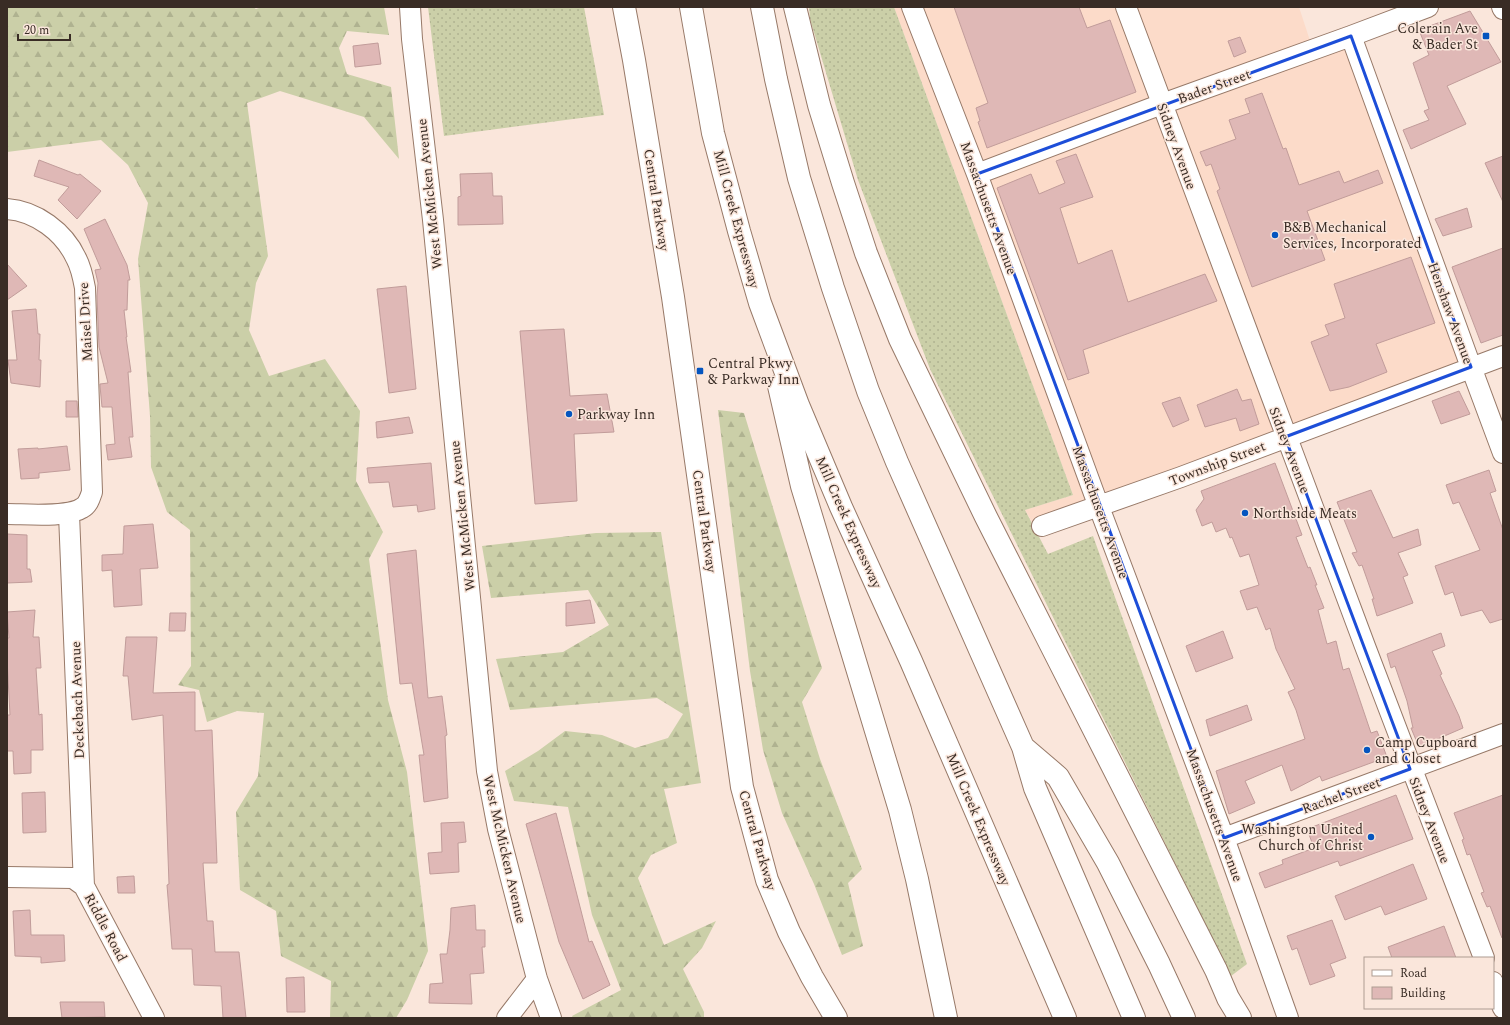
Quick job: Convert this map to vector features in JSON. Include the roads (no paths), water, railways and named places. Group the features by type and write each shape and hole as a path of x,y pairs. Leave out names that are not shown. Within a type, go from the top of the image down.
{"main road":[{"name":"Central Parkway","path":"624,7 673,297 742,787 767,880 789,932 812,977 836,1018"},
{"name":"Mill Creek Expressway","path":"691,7 713,133 760,303 798,405 838,499 911,661 1065,1018"},
{"path":"762,7 776,79 800,178 868,391 897,462 1023,748 1035,788 1134,1018"},
{"path":"795,7 819,105 842,183 866,253 900,339 986,517 1216,970 1228,998 1240,1018"},
{"path":"760,303 802,486 900,810 917,879 946,1018"},
{"path":"1023,748 1058,778 1062,784 1108,863 1159,964 1184,1018"}],"street":[{"name":"West McMicken Avenue","path":"410,7 487,771 498,829 536,979 551,1018"},
{"name":"Massachusetts Avenue","path":"912,7 977,174 1099,507 1224,838 1288,1018"},
{"name":"Sidney Avenue","path":"1126,7 1285,437 1410,769 1484,957"},
{"name":"Bader Street","path":"977,174 1162,104 1428,7"},
{"name":"Henshaw Avenue","path":"1351,36 1503,453"},
{"name":"Maisel Drive","path":"7,209 28,214 43,221 56,230 76,256 82,272 85,288 92,492 89,501 83,508 69,514"},
{"name":"Township Street","path":"1042,526 1099,507 1503,356"},
{"path":"7,514 69,514"},
{"name":"Deckebach Avenue","path":"69,514 84,886"},
{"name":"Rachel Street","path":"1224,838 1503,734"},
{"name":"Riddle Road","path":"7,877 73,878 84,886 154,1018"},
{"path":"507,1018 536,979"},
{"path":"1494,985 1503,1008"}],"place":[{"name":"Colerain Ave & Bader St","path":"1486,36"},
{"name":"B&B Mechanical Services, Incorporated","path":"1275,235"},
{"name":"Central Pkwy & Parkway Inn","path":"700,371"},
{"name":"Parkway Inn","path":"569,414"},
{"name":"Northside Meats","path":"1245,513"},
{"name":"Camp Cupboard and Closet","path":"1367,750"},
{"name":"Washington United Church of Christ","path":"1371,837"}]}
